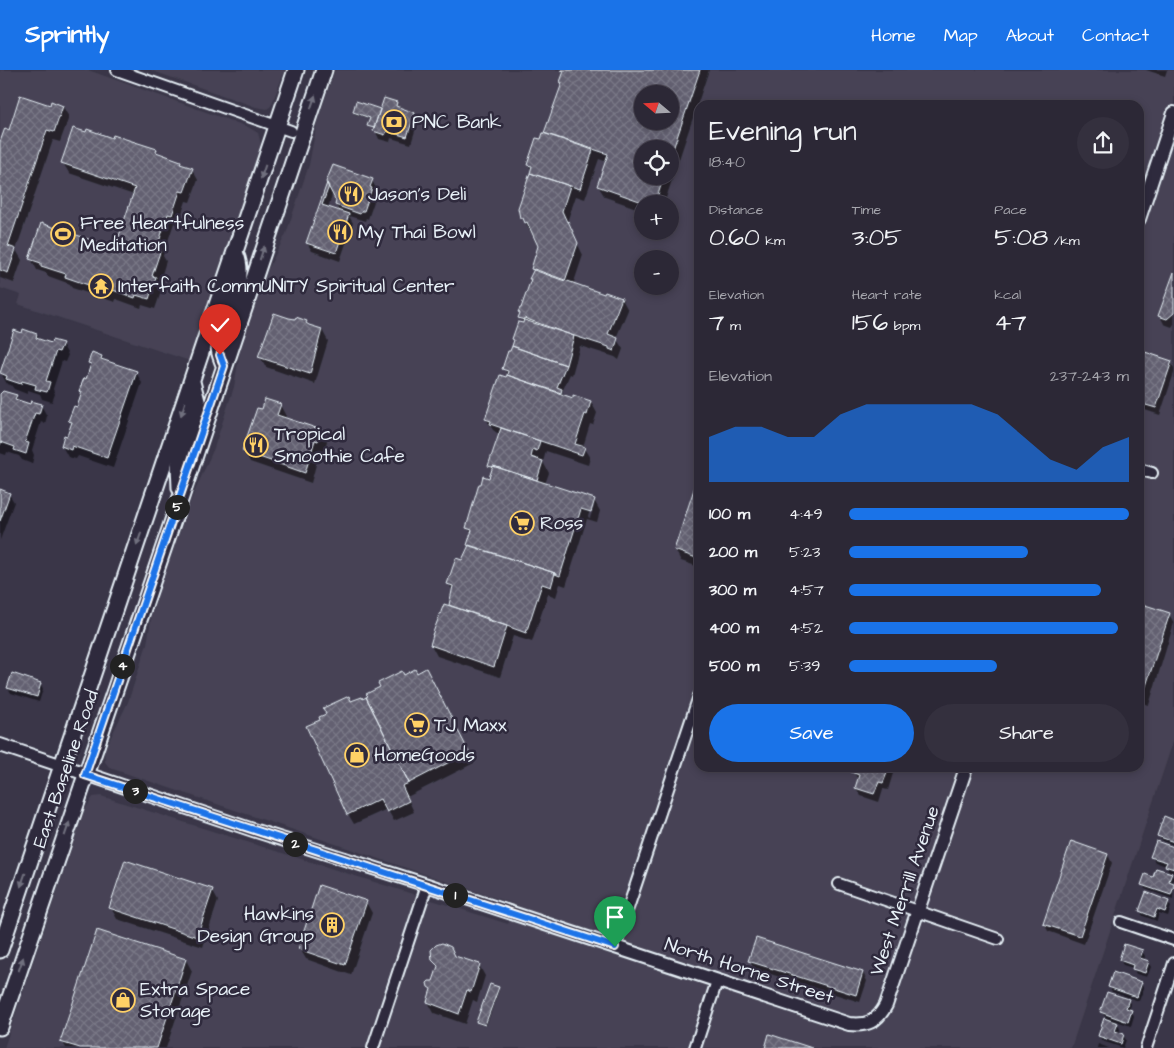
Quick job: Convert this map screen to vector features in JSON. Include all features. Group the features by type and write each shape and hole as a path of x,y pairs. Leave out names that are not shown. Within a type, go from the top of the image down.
{"main road":[{"name":"East Baseline Road","path":"0,1027 73,771 192,382 235,253 284,128 296,70"},
{"name":"East Baseline Road","path":"0,950 181,497 324,70"},
{"path":"224,366 219,351 219,339 238,281 239,268 235,253"},
{"path":"181,497 179,465 198,405 192,382"}],"street":[{"path":"117,70 284,128"},
{"path":"1144,204 1174,113"},
{"path":"1144,471 1152,473"},
{"path":"615,947 694,711"},
{"name":"North Horne Street","path":"0,745 73,771 849,1024 861,1025 872,1022"},
{"name":"West Merrill Avenue","path":"872,1022 881,1015 886,1005 965,772"},
{"path":"839,884 998,940"},
{"path":"373,1048 427,886"},
{"path":"1121,922 1174,940"},
{"path":"1146,1048 1174,963"},
{"path":"695,1048 717,981"}],"shaded area":[{"path":"0,70 88,70 248,127 258,133 261,144 260,150 190,361 18,304 21,295 0,288"},
{"path":"150,70 285,70 271,106 267,109 256,107"},
{"path":"335,70 1174,70 1174,739 1071,1048 4,1048 84,811 93,797 101,796 508,924 516,905 110,768 105,762 104,751 128,702 147,644 153,607 190,502 214,448 234,387 240,351 266,273 286,234 309,165 317,122"}],"building":[{"path":"561,70 700,70 676,140 634,140 634,185 661,185 658,195 634,195 634,199 597,186 608,154 544,133 562,83 560,82 564,71"},
{"path":"20,95 50,105 51,101 63,106 54,132 47,130 8,246 16,249 8,273 0,270 0,142 5,128 9,130"},
{"name":"PNC Bank","path":"384,98 397,102 396,106 415,113 407,137 387,131 385,135 373,131"},
{"path":"356,101 380,109 374,128 367,126 370,118 353,112"},
{"path":"73,128 86,132 87,129 112,138 113,135 157,149 156,152 181,161 180,164 193,168 184,192 180,191 172,215 168,214 157,248 161,249 152,276 156,277 149,299 136,295 135,298 110,289 109,292 65,277 66,274 41,266 41,263 29,259 41,223 115,248 135,188 61,163"},
{"path":"543,133 593,150 580,189 530,173 532,166 527,165 536,138 541,139"},
{"name":"Jason's Deli","path":"333,165 373,179 364,211 360,214 335,205 336,201 326,182"},
{"path":"530,173 570,186 562,211 578,243 565,281 531,269 538,246 527,222 525,223 523,218 520,218 518,208"},
{"path":"327,183 329,186 322,205 349,214 336,253 306,243"},
{"path":"534,269 604,294 605,292 622,298 608,334 618,338 614,351 609,349 609,347 518,318 520,313 518,312"},
{"path":"1174,272 1174,313 1167,319 1158,316"},
{"path":"274,313 289,318 295,319 296,317 307,321 306,323 309,325 322,329 310,374 258,357"},
{"path":"524,318 574,336 566,365 512,346 514,340 512,339 518,322 523,323"},
{"path":"23,329 37,334 36,338 51,343 52,340 63,343 59,352 56,351 46,381 50,382 47,392 35,389 36,385 22,381 21,384 6,379 7,376 0,373 14,330 22,333"},
{"path":"512,346 566,365 557,387 562,389 561,393 507,375 508,371 502,369 508,351 510,351"},
{"path":"92,352 102,356 101,359 137,371 107,458 72,446 71,450 61,446 64,435 67,436 72,422 68,421 74,406 77,407 82,392 79,391 84,378 86,379 91,364 88,363"},
{"path":"1144,352 1172,361 1156,408 1144,404"},
{"path":"500,375 506,377 507,375 573,398 573,395 591,401 575,444 585,447 582,455 490,424 491,421 485,419"},
{"path":"3,391 17,395 15,399 30,404 31,401 42,404 39,414 35,413 25,442 29,443 26,454 14,450 15,447 1,442 0,445 0,394"},
{"path":"265,399 281,404 277,415 322,430 318,441 315,440 305,473 242,451 257,408 262,409"},
{"path":"501,428 540,441 537,451 533,449 531,457 543,461 537,480 488,466"},
{"name":"Ross","path":"493,466 595,499 591,512 581,509 560,576 467,545 472,530 466,528 479,484 481,484 483,476 489,478"},
{"path":"0,489 10,493 0,521"},
{"path":"694,489 694,557 674,550"},
{"path":"469,545 555,573 551,587 542,584 526,633 449,605 453,586 447,584 456,558 462,560"},
{"path":"444,604 507,626 494,667 430,645"},
{"path":"1144,605 1170,613 1144,692"},
{"name":"TJ Maxx","path":"426,668 469,752 409,783 366,694 380,687 378,683 402,671 404,675 415,669 417,673"},
{"path":"12,673 41,683 37,697 7,688"},
{"name":"HomeGoods","path":"349,696 351,701 366,697 409,783 402,786 409,801 387,812 380,799 347,815 306,726 320,720 319,717 326,714 323,708"},
{"path":"851,772 887,772 883,783 879,782 874,794 855,788 859,775"},
{"path":"1164,816 1174,820 1174,842 1157,836"},
{"path":"1071,841 1108,854 1080,936 1043,924"},
{"path":"1156,841 1174,847 1174,869 1165,866 1167,862 1150,857"},
{"path":"125,860 213,889 197,937 109,908"},
{"path":"1156,868 1172,873 1169,881 1174,883 1171,895 1141,885 1145,874 1153,877"},
{"name":"Hawkins Design Group","path":"319,885 367,901 345,965 298,949"},
{"path":"1146,892 1169,901 1165,912 1157,909 1154,917 1139,911"},
{"name":"Extra Space Storage","path":"97,930 186,959 157,1048 80,1048 60,1042"},
{"path":"756,938 863,972 856,995 748,961"},
{"path":"442,943 451,947 455,956 480,964 471,992 467,990 459,1014 427,1002 431,989 427,983 433,981 438,966 432,960 431,950 436,945"},
{"path":"1124,944 1143,950 1140,958 1149,961 1145,973 1132,969 1133,965 1119,960"},
{"path":"1113,972 1142,982 1137,997 1108,987"},
{"path":"490,984 499,987 485,1025 476,1022"},
{"path":"1107,992 1129,999 1126,1008 1132,1010 1128,1022 1100,1012"},
{"path":"1104,1018 1118,1023 1115,1031 1124,1034 1121,1044 1098,1036"},
{"path":"769,1034 812,1048 765,1048"}],"place":[{"name":"PNC Bank","path":"394,122"},
{"name":"Jason's Deli","path":"351,194"},
{"name":"My Thai Bowl","path":"340,232"},
{"name":"Free Heartfulness Meditation","path":"63,234"},
{"name":"Interfaith CommUNITY Spiritual Center","path":"101,286"},
{"name":"Tropical Smoothie Cafe","path":"256,445"},
{"name":"Ross","path":"522,523"},
{"name":"TJ Maxx","path":"417,725"},
{"name":"HomeGoods","path":"357,755"},
{"name":"Hawkins Design Group","path":"332,925"},
{"name":"Extra Space Storage","path":"123,1000"}],"route":[{"path":"220,355 224,366 85,775 615,947"}]}
